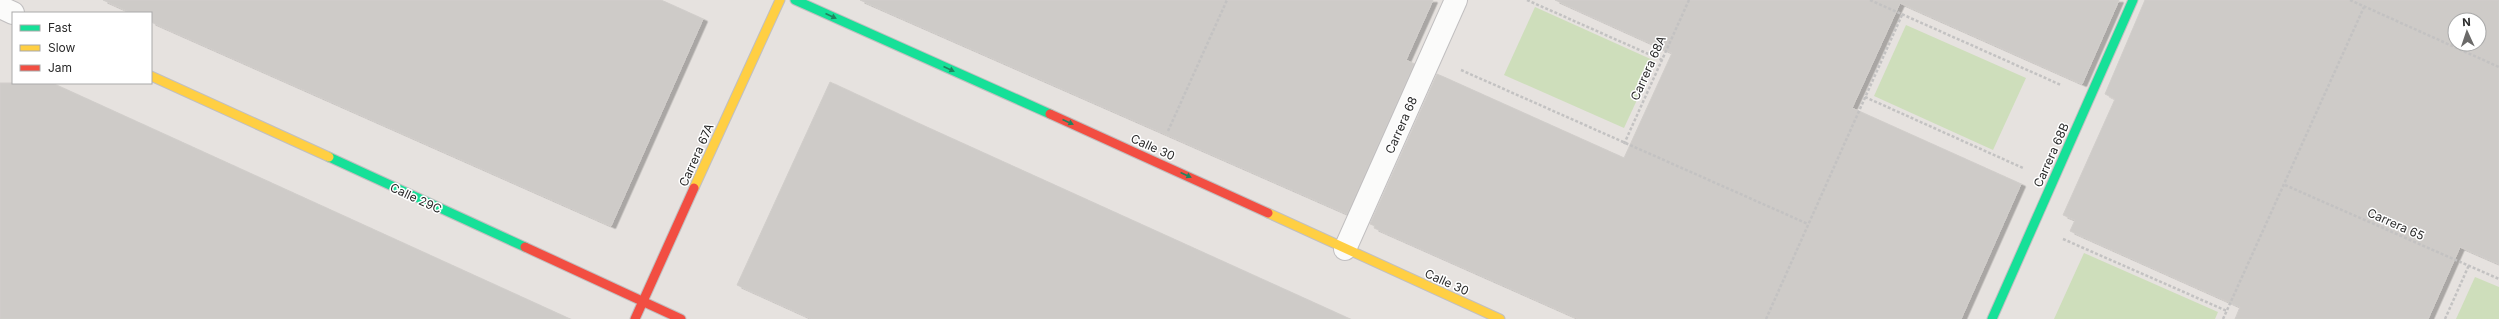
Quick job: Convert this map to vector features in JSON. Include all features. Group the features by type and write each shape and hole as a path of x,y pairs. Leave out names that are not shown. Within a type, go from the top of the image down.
{"street":[{"name":"Carrera 67A","path":"635,319 780,0"},
{"name":"Calle 30","path":"795,0 1155,161 1500,319"},
{"name":"Carrera 68","path":"1345,249 1456,0"},
{"name":"Carrera 68B","path":"1992,319 2133,0"},
{"path":"0,7 12,13"},
{"name":"Calle 29C","path":"152,76 681,319"}],"path":[{"path":"1155,161 1227,0"},
{"path":"1527,0 1662,60"},
{"name":"Carrera 68A","path":"1624,144 1689,0"},
{"path":"1870,0 2089,98"},
{"path":"2350,0 2499,67"},
{"path":"2223,319 2285,185 2364,7"},
{"path":"1766,319 1902,14"},
{"path":"1431,56 1624,144 1808,224"},
{"path":"1865,97 2053,181"},
{"name":"Carrera 65","path":"2285,185 2499,279"},
{"path":"2034,226 2227,311"},
{"path":"2445,319 2469,265"}],"green space":[{"path":"1535,7 1655,61 1624,128 1504,75"},
{"path":"1906,25 2026,78 1993,150 1874,96"},
{"path":"2084,253 2218,312 2215,319 2054,319"},
{"path":"2475,277 2499,287 2499,319 2456,319"}],"building":[{"path":"103,0 661,0 703,19 611,226 152,22 152,12 130,12"},
{"path":"860,0 1433,0 1406,60 1414,64 1347,214"},
{"path":"1555,0 2119,0 2082,84 1900,3 1852,108 2021,184 1961,319 1579,319 1374,228 1375,226 1370,224 1437,74 1624,158 1672,53"},
{"path":"2145,0 2499,0 2499,264 2460,247 2428,319 2235,319 2240,307 2070,231 2075,220 2063,215 2115,99 2105,94"},
{"path":"830,82 1350,319 812,319 737,285"},
{"path":"0,83 12,83 54,84 570,319 0,319"}],"traffic: fast":[{"path":"795,0 1050,114"},
{"path":"1992,319 2133,0"},
{"path":"329,157 525,247"}],"traffic: slow":[{"path":"694,188 780,0"},
{"path":"152,76 329,157"},
{"path":"1268,213 1500,319"}],"traffic: jam":[{"path":"1050,114 1268,213"},
{"path":"635,319 694,188"},
{"path":"525,247 681,319"}]}
